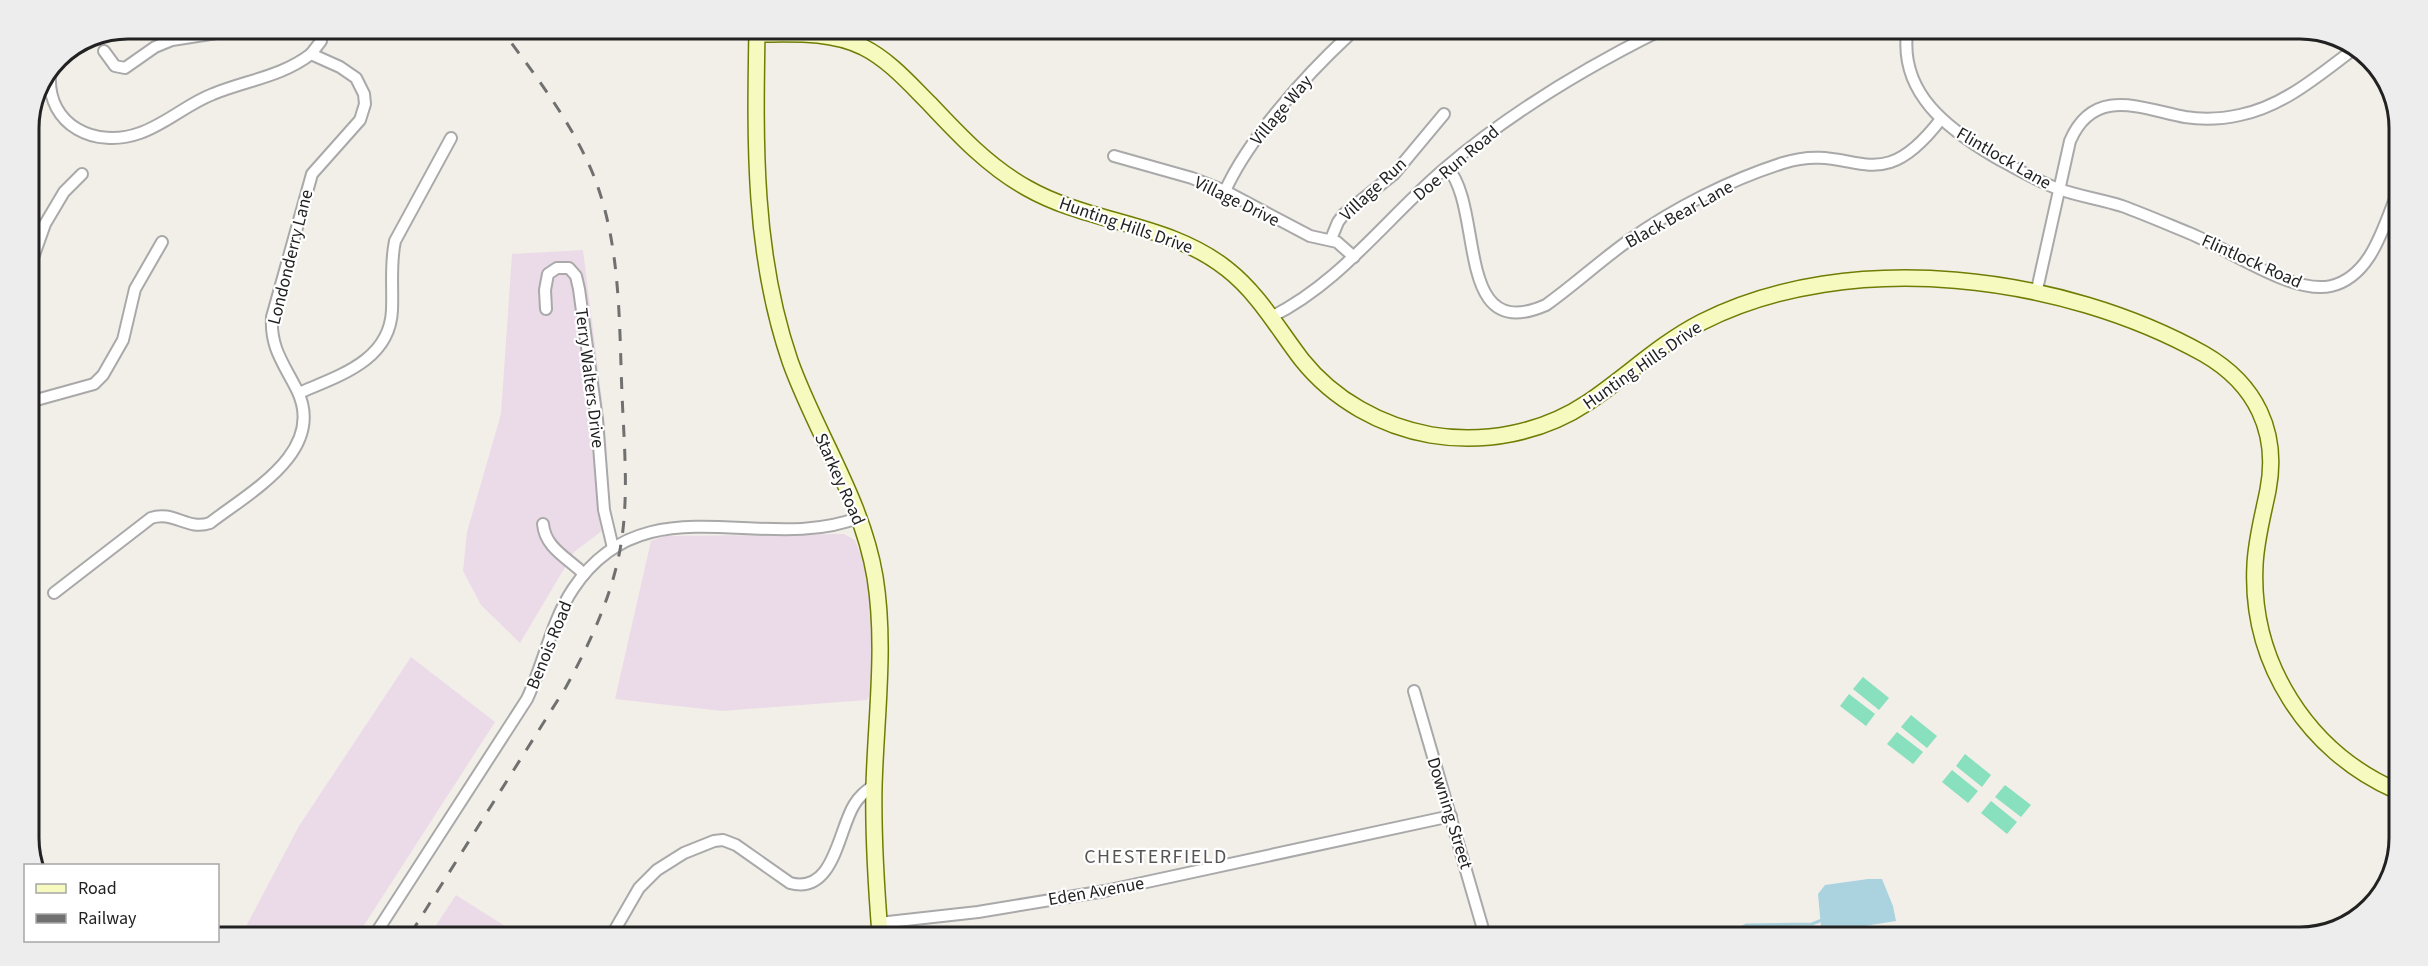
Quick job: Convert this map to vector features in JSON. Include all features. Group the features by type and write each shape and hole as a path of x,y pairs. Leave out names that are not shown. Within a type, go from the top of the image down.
{"street":[{"path":"104,51 115,66 124,68 155,48 178,39"},
{"path":"51,84 54,107 66,123 74,128 116,138 141,133 198,100 268,77 311,54 321,39"},
{"name":"Starkey Road","path":"757,39 755,158 758,209 769,280 779,324 803,395 860,517 875,578 880,629 874,786 875,872 880,927"},
{"name":"Hunting Hills Drive","path":"838,39 866,49 898,73 957,133 1006,175 1036,193 1069,207 1160,233 1193,246 1234,274 1271,317 1304,362 1349,403 1388,423 1430,435 1478,438 1516,433 1561,418 1584,406 1684,332 1723,313 1775,294 1836,283 1910,279 1982,284 2102,310 2173,339 2218,363 2234,375 2255,400 2266,422 2271,451 2269,486 2255,556 2254,582 2257,613 2271,662 2290,701 2320,739 2350,765 2389,787"},
{"name":"Village Way","path":"1225,191 1249,147 1327,56 1345,39"},
{"name":"Doe Run Road","path":"1271,317 1307,297 1354,257 1447,167 1534,102 1586,69 1644,39"},
{"name":"Flintlock Lane","path":"1907,39 1906,53 1911,77 1925,102 1941,119 1985,151 2059,189"},
{"path":"2036,294 2071,136 2081,122 2098,109 2127,104 2204,119 2242,115 2284,99 2348,53"},
{"name":"Londonderry Lane","path":"54,593 151,518 164,515 188,525 203,525 290,458 300,439 304,418 299,393 272,342 272,317 312,174 360,120 365,104 364,94 356,78 311,54"},
{"name":"Village Run","path":"1331,239 1344,214 1394,174 1444,114"},
{"name":"Black Bear Lane","path":"1447,167 1461,186 1477,274 1485,295 1491,302 1505,310 1525,312 1546,304 1653,224 1726,186 1798,159 1831,159 1862,166 1882,165 1912,151 1941,119"},
{"path":"299,393 360,365 386,335 391,323 392,255 395,241 451,138"},
{"name":"Village Drive","path":"1114,156 1172,171 1225,191 1310,236 1331,239 1354,257"},
{"path":"39,232 64,192 82,174"},
{"name":"Flintlock Road","path":"2059,189 2124,207 2213,243 2289,282 2314,287 2339,283 2364,264 2377,242 2389,213"},
{"path":"39,399 94,384 103,375 123,340 135,289 162,242"},
{"name":"Terry Walters Drive","path":"546,309 545,290 548,274 556,268 569,268 576,276 579,289 600,444 604,510 613,548"},
{"name":"Benois Road","path":"380,927 527,699 539,673 563,604 584,574 601,556 647,533 672,527 693,525 822,528 860,517"},
{"path":"543,524 544,537 553,548 584,574"},
{"name":"Downing Street","path":"1414,691 1482,927"},
{"path":"616,927 639,888 657,870 684,853 714,841 723,840 736,846 789,883 805,885 813,882 830,863 858,798 874,786"},
{"name":"Eden Avenue","path":"892,927 1105,891 1451,816"}],"shaded area":[{"path":"583,250 605,424 611,524 574,552 520,643 481,605 463,571 467,532 501,414 512,254"},
{"path":"844,534 855,540 864,563 871,606 873,687 867,700 722,711 615,699 651,541 665,536"},
{"path":"411,657 495,722 363,927 246,927 299,826"},
{"path":"456,895 507,927 435,927"}],"green space":[{"path":"1863,677 1889,698 1879,710 1853,689"},
{"path":"1849,694 1875,714 1866,726 1840,706"},
{"path":"1911,715 1937,736 1927,748 1901,727"},
{"path":"1897,732 1923,752 1913,764 1887,744"},
{"path":"1965,754 1991,775 1982,787 1956,766"},
{"path":"1952,770 1978,791 1968,803 1942,782"},
{"path":"2005,785 2031,805 2021,817 1995,797"},
{"path":"1991,801 2017,822 2007,834 1981,813"}],"water":[{"path":"1882,879 1893,906 1896,921 1858,927 1821,927 1818,894 1825,885"}],"waterway":[{"path":"1743,927 1746,925 1812,924 1822,920"}],"railway":[{"path":"415,927 575,670 592,636 612,581 621,544 625,507 619,311 609,227 593,174 574,135 552,99 508,39"}],"district":[{"name":"CHESTERFIELD","path":"1156,856"}]}
